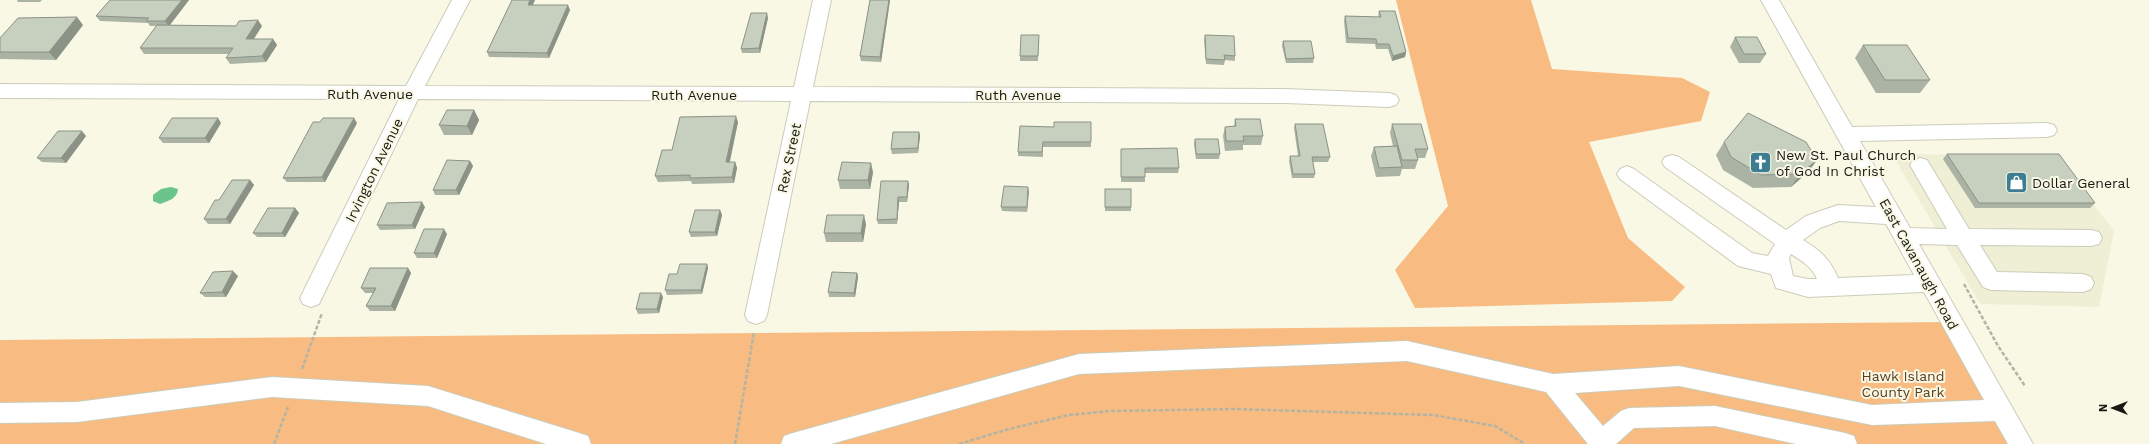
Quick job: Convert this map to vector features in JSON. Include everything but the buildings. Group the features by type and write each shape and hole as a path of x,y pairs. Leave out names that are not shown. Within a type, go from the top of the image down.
{"street":[{"name":"Irvington Avenue","path":"317,304 411,94 461,0"},
{"name":"Rex Street","path":"756,315 822,0"},
{"name":"East Cavanaugh Road","path":"1770,0 2021,444"},
{"name":"Ruth Avenue","path":"0,91 411,94 1285,96 1388,100"},
{"path":"1846,134 2047,130"},
{"path":"1672,162 1788,242 1812,256 1823,268 1831,287"},
{"path":"1920,165 1991,281 2083,283"},
{"path":"1627,174 1746,260 1781,268"},
{"path":"1892,216 1838,213 1813,222 1788,242 1778,257 1784,282 1808,288 1930,283"},
{"path":"1904,236 2091,238"},
{"path":"794,444 1079,364 1407,351 1553,384 1679,376 1872,415 2002,410"},
{"path":"1553,384 1602,443 1629,418 1715,416 1845,444"},
{"path":"0,413 76,412 272,387 295,388 428,396 579,444"}],"path":[{"path":"1964,284 1993,334 1998,346 2025,386"},
{"path":"274,444 295,388 317,304"},
{"path":"735,444 756,315"},
{"path":"959,444 1009,429 1069,415 1110,411 1234,409 1433,415 1495,426 1525,444"}],"shaded area":[{"path":"1892,154 2056,156 2114,231 2099,307 1980,304"},
{"path":"171,187 178,189 176,195 169,201 160,204 153,201 153,195 161,189"}],"green space":[{"path":"1396,0 1531,0 1552,69 1682,78 1710,92 1701,121 1589,142 1628,238 1685,287 1672,301 1415,308 1395,270 1448,206"},
{"name":"Hawk Island County Park","path":"1953,322 2023,444 0,444 0,340"}],"place":[{"name":"New St. Paul Church of God In Christ","path":"1761,163"},
{"name":"Dollar General","path":"2016,183"}]}
